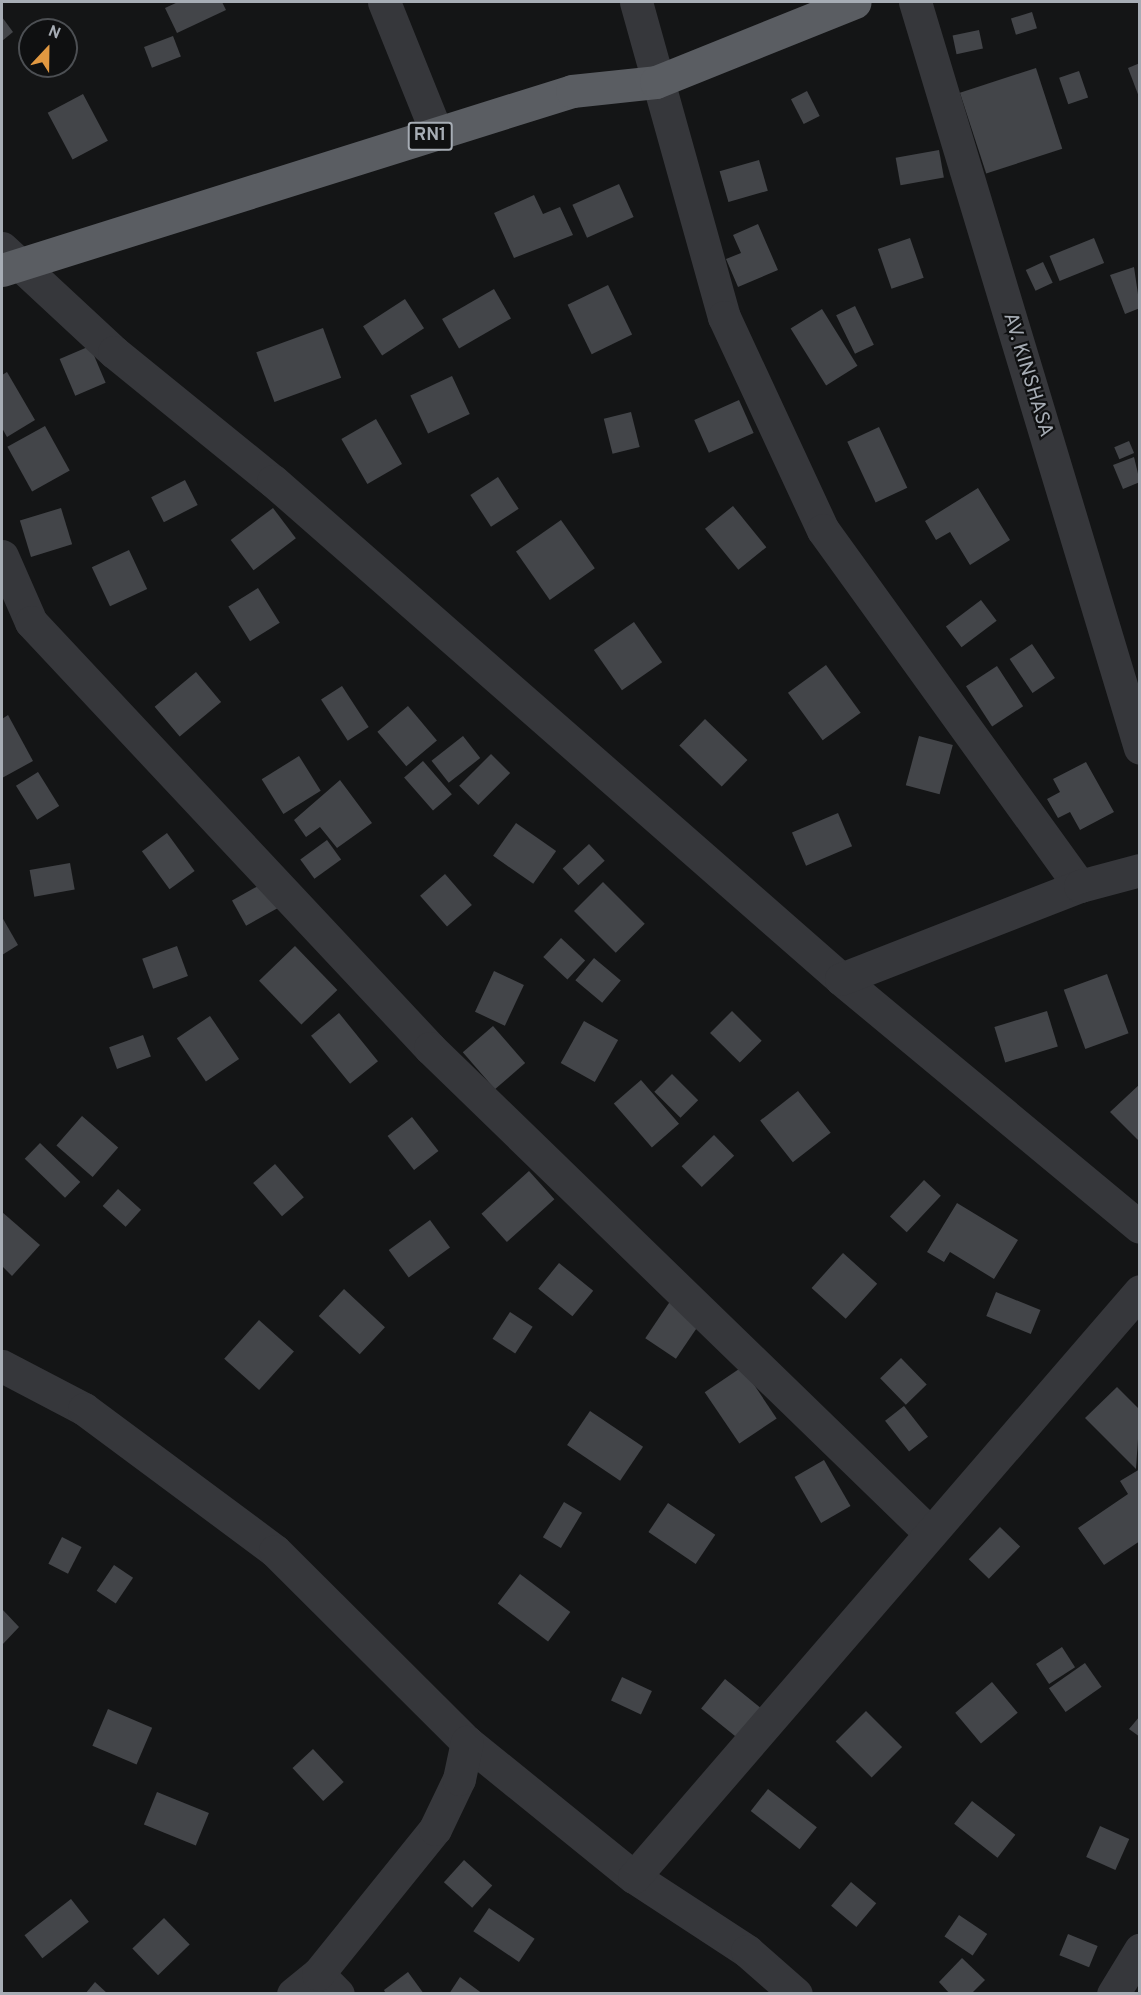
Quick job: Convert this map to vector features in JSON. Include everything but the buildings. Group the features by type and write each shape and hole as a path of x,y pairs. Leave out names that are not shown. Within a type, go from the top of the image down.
{"highway":[{"name":"RN1","path":"8,261 437,134 572,91 656,82 855,2"}],"street":[{"path":"384,2 437,134"},
{"path":"636,2 656,82 724,317 823,530 1080,886"},
{"name":"AV. KINSHASA","path":"915,2 1140,748"},
{"path":"8,261 114,352 273,481 841,979 1140,1227"},
{"path":"2,556 31,622 430,1048 929,1532"},
{"path":"841,979 1080,886 1140,870"},
{"path":"634,1877 929,1532 1140,1291"},
{"path":"2,1366 84,1409 275,1551 467,1742 634,1877 747,1951 796,1994"},
{"path":"316,1987 435,1829 459,1779 467,1742"},
{"path":"1113,1994 1140,1950"}]}
